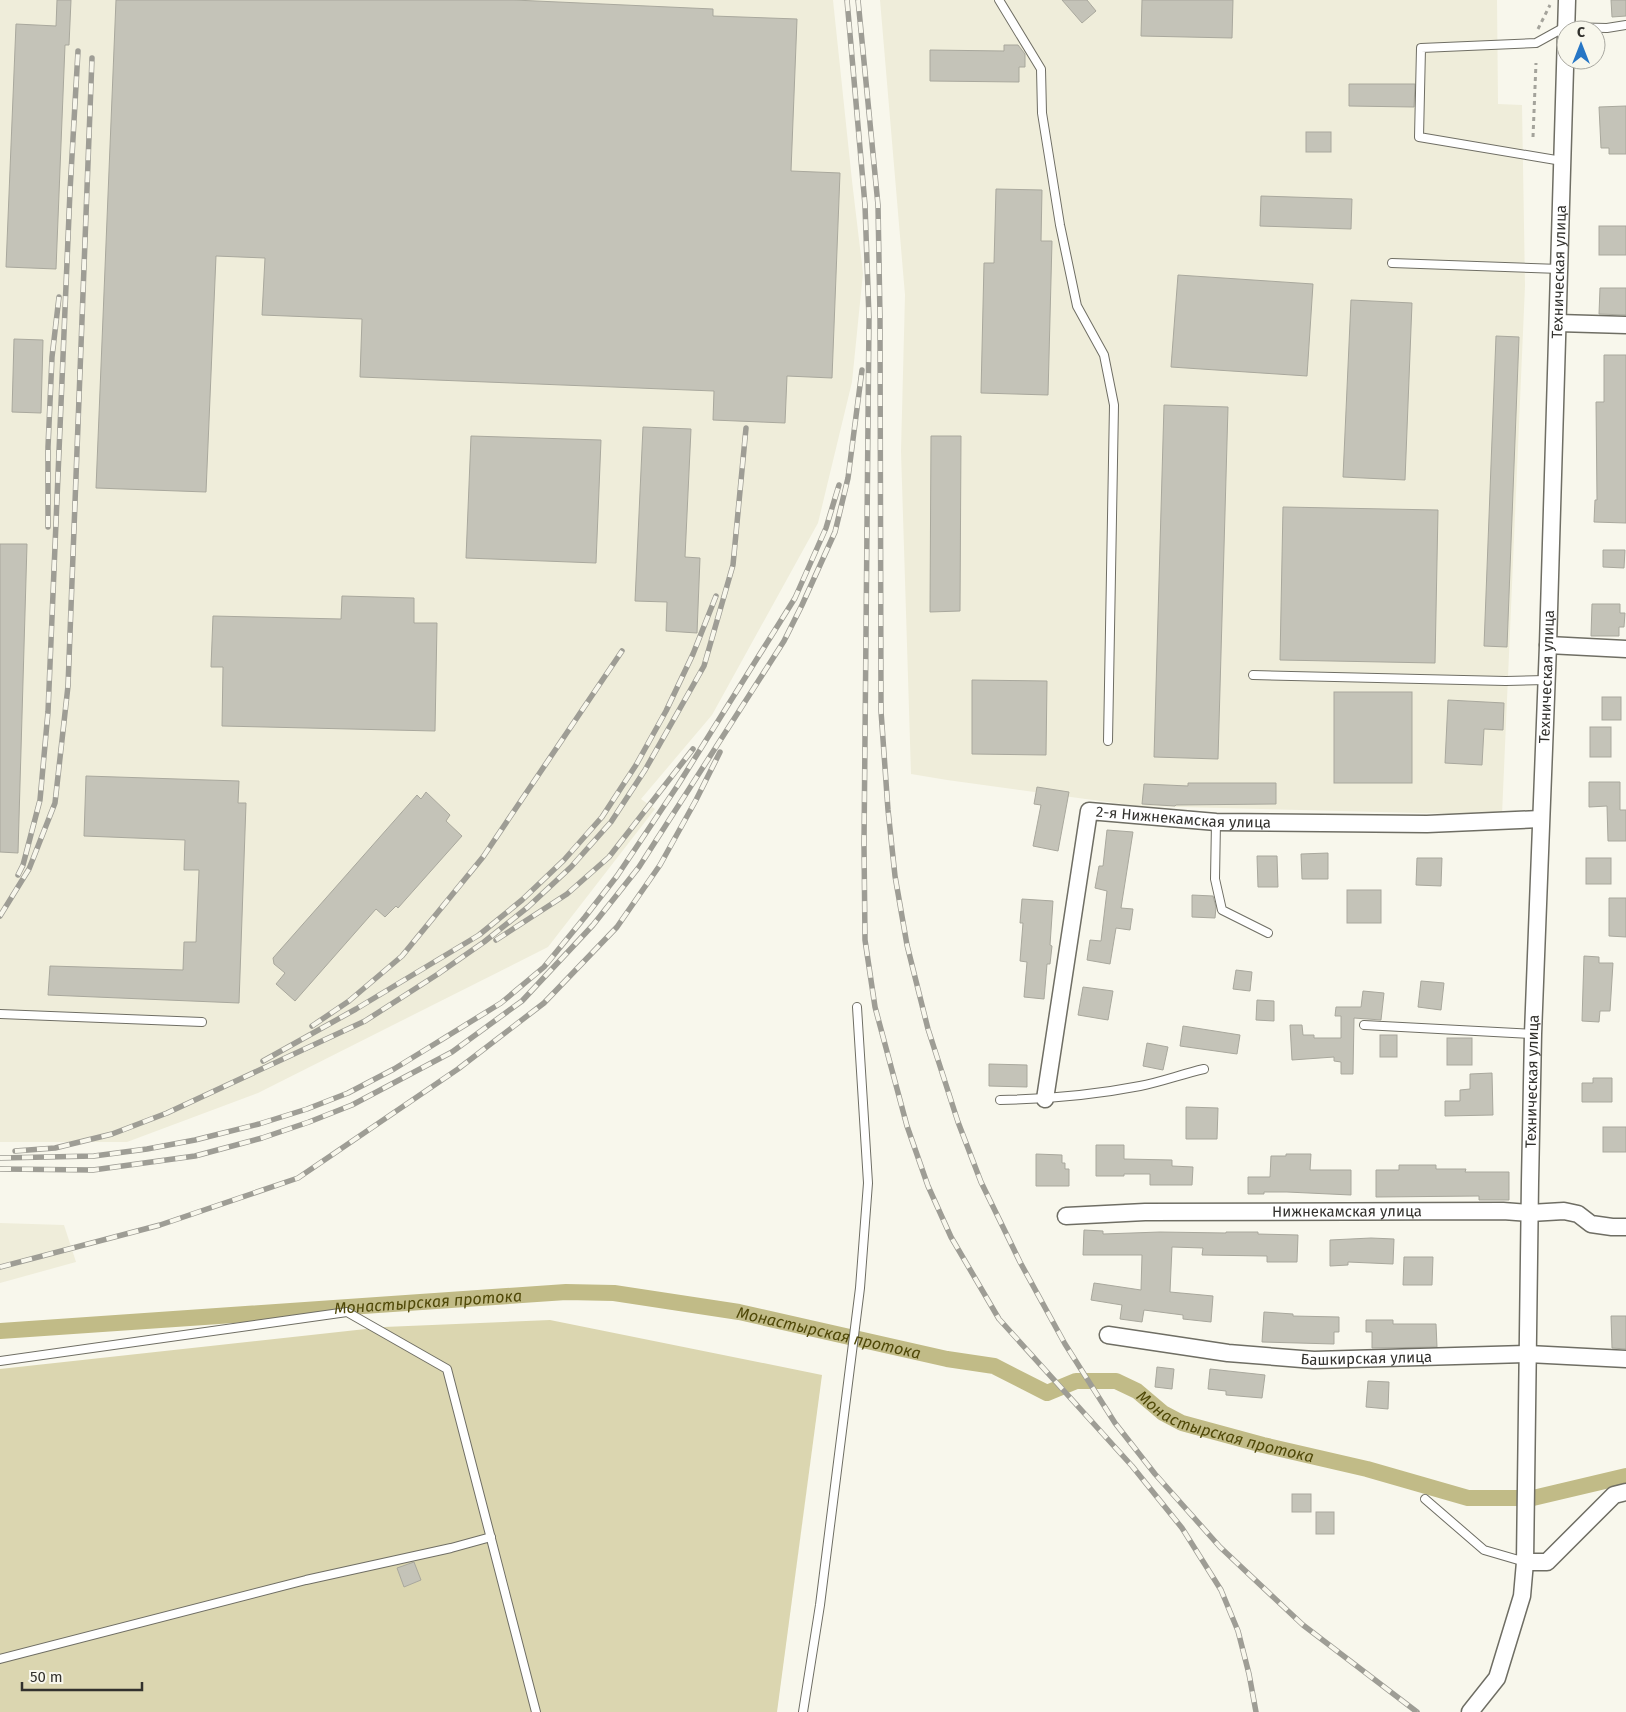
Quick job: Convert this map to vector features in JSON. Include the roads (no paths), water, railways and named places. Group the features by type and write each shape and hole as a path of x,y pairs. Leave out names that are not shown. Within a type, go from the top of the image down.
{"street":[{"name":"Техническая улица","path":"1566,20 1567,0"},
{"name":"Техническая улица","path":"1470,1712 1497,1678 1522,1596 1525,1562 1533,1034 1548,644 1564,70"},
{"path":"1558,324 1626,325"},
{"path":"1548,644 1626,648"},
{"name":"2-я Нижнекамская улица","path":"1045,1099 1089,811 1216,822 1427,824 1540,820"},
{"name":"Нижнекамская улица","path":"1066,1216 1145,1212 1503,1211 1530,1213 1564,1211 1578,1214 1592,1224 1626,1227"},
{"name":"Башкирская улица","path":"1108,1335 1228,1353 1314,1360 1528,1354 1626,1359"},
{"path":"1525,1562 1546,1562 1614,1495 1626,1492"}],"lane":[{"path":"999,0 1041,70 1042,113 1060,225 1077,306 1104,355 1114,405 1108,741"},
{"path":"1606,28 1626,25"},
{"path":"1556,32 1536,43 1421,48 1419,137 1562,161"},
{"path":"1392,263 1560,269"},
{"path":"1253,675 1487,681 1546,680"},
{"path":"1216,822 1215,879 1222,910 1268,933"},
{"path":"803,1712 820,1605 860,1288 868,1183 856,1008"},
{"path":"0,1014 202,1022"},
{"path":"1364,1025 1533,1034"},
{"path":"1000,1100 1045,1099 1141,1086 1180,1074 1204,1070"},
{"path":"0,1361 347,1312 447,1368 536,1712"},
{"path":"1425,1499 1484,1550 1525,1562"},
{"path":"0,1659 306,1580 451,1548 491,1537"}],"waterway":[{"name":"Монастырская протока","path":"0,1331 566,1292 614,1293 739,1312 947,1359 994,1366 1047,1393 1076,1381 1116,1381 1137,1391 1163,1413 1182,1423 1263,1445 1367,1469 1468,1498 1533,1498 1626,1476"}],"railway":[{"path":"847,0 865,205 869,318 864,844 865,940 875,1007 907,1126 928,1186 951,1237 999,1319 1132,1466 1182,1528 1221,1590 1238,1631 1256,1712"},
{"path":"858,0 878,205 881,711 888,810 895,876 907,945 928,1029 958,1122 981,1182 1020,1262 1065,1344 1115,1423 1155,1474 1220,1547 1303,1625 1417,1712"},
{"path":"18,875 23,865 40,800 48,712 70,191 78,51"},
{"path":"0,916 29,869 55,803 68,686 92,58"},
{"path":"48,527 48,447 52,357 59,297"},
{"path":"0,1169 93,1170 195,1156 262,1138 352,1105 452,1052 522,1001 593,925 639,867 784,641 835,532 848,478 862,370"},
{"path":"15,1151 55,1148 112,1134 167,1113 365,1021 484,942 528,907 571,867 611,822 645,770 704,666 733,565 746,428"},
{"path":"0,1158 94,1156 195,1140 259,1124 307,1109 348,1093 394,1069 501,1003 544,967 585,917 617,876 678,785 795,598 826,528 839,485"},
{"path":"263,1061 356,1009 479,935 522,900 564,860 602,817 636,765 666,711 693,654 716,596"},
{"path":"312,1026 349,1001 402,956 483,857 622,651"},
{"path":"496,940 567,894 609,857 693,749"},
{"path":"0,1267 160,1225 298,1178 458,1069 544,1003 617,927 660,865 720,752"}]}
